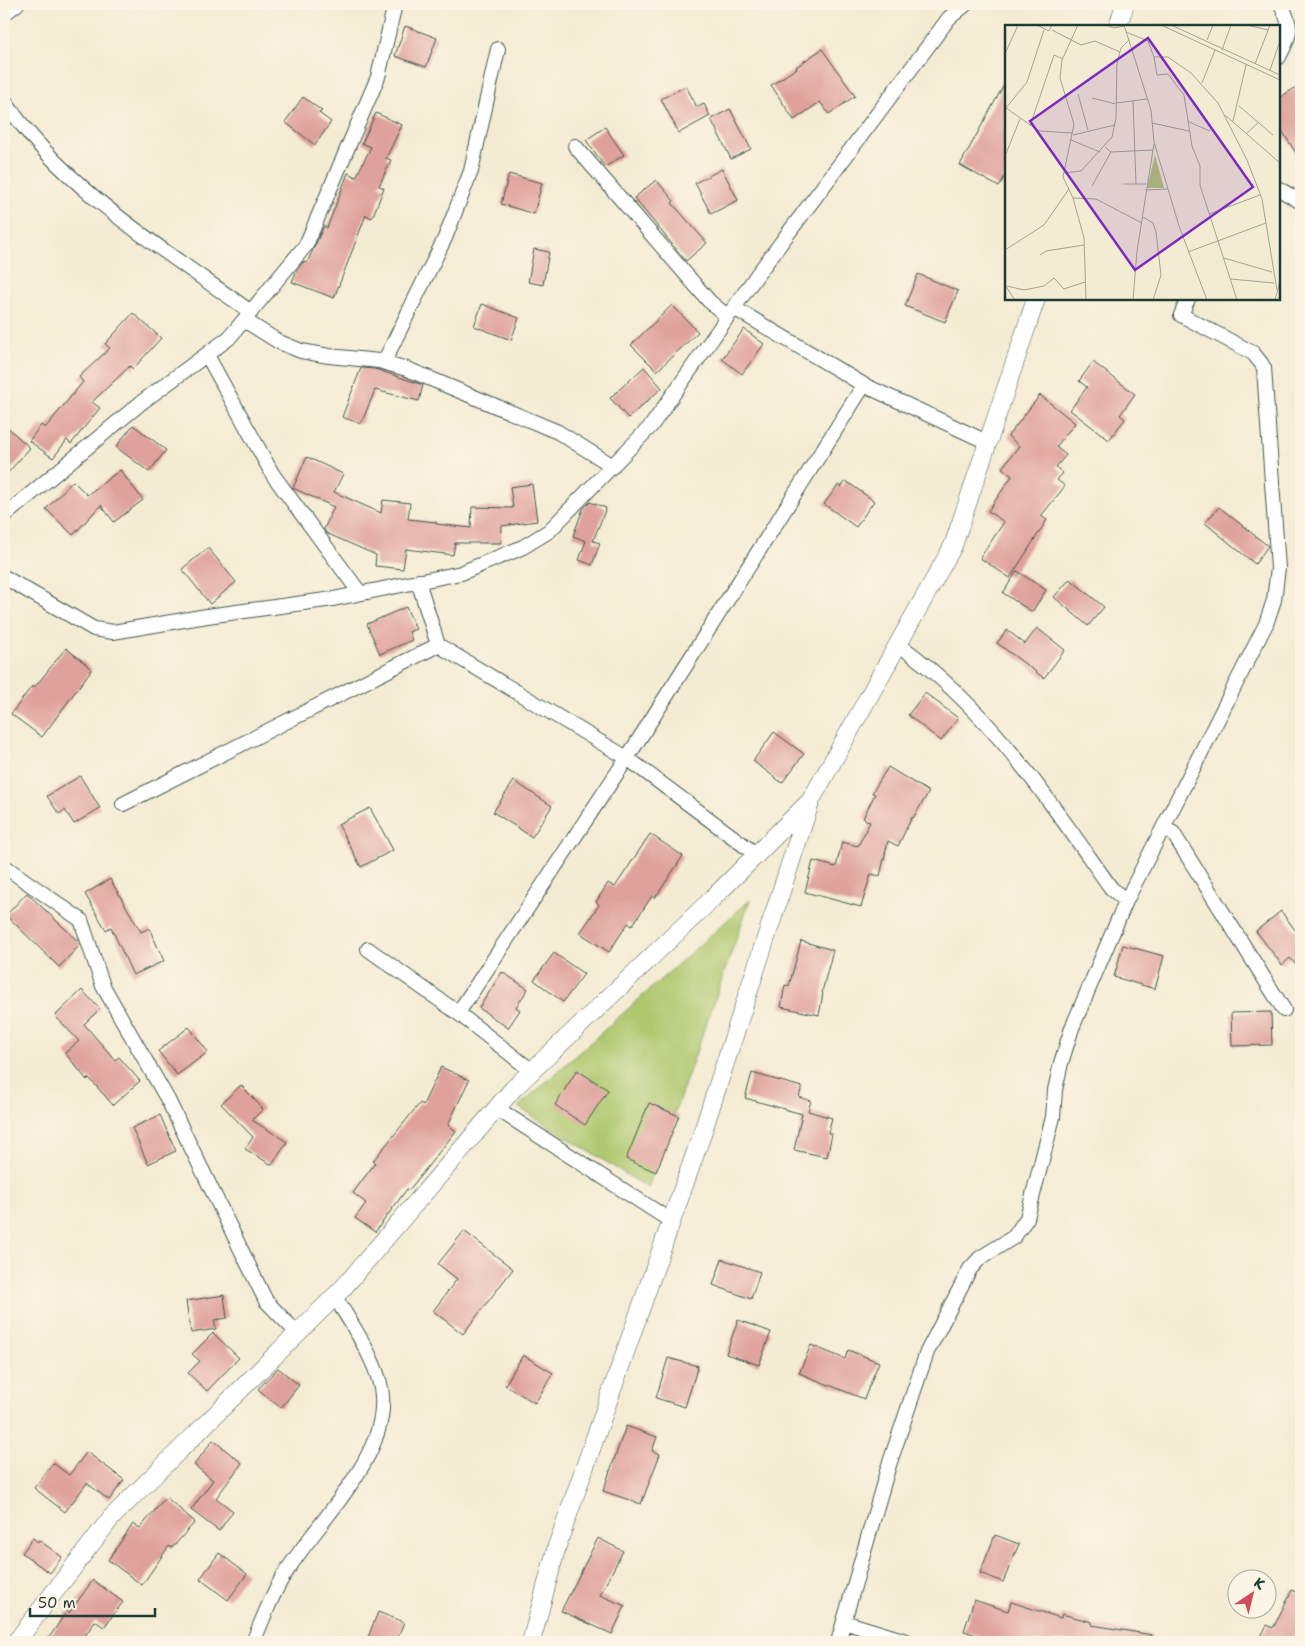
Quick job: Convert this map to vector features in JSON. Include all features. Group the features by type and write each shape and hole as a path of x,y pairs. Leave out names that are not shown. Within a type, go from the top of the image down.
{"street":[{"path":"4,14 17,4"},
{"path":"4,516 142,402 229,338 306,245 378,77 395,4"},
{"path":"4,577 94,629 113,632 207,616 333,599 461,572 523,547 549,530 651,426 731,313 949,18 966,4"},
{"path":"1118,25 1125,4"},
{"path":"1280,55 1288,40 1290,21 1281,4"},
{"path":"384,362 445,238 471,171 498,49"},
{"path":"4,100 17,120 52,159 85,189 279,342 301,351 384,362 407,369 558,432 613,466"},
{"path":"576,146 709,301 864,385 987,442"},
{"path":"1280,190 1301,202"},
{"path":"531,1642 557,1546 701,1137 811,800 952,546 1036,300"},
{"path":"838,1642 888,1468 927,1352 970,1269 988,1253 1014,1237 1027,1218 1053,1117 1056,1090 1066,1045 1126,901 1266,624 1274,600 1278,568 1264,368 1253,353 1182,315 1188,300"},
{"path":"207,355 274,475 360,593"},
{"path":"458,1013 627,758 864,385"},
{"path":"418,581 438,645 627,758 757,854"},
{"path":"898,644 950,686 998,736 1036,783 1111,888 1126,901"},
{"path":"123,804 438,645"},
{"path":"16,1642 111,1518 335,1297 496,1108 811,800"},
{"path":"1163,828 1172,833 1284,1010"},
{"path":"4,866 81,920 103,986 168,1100 266,1301 298,1334"},
{"path":"368,949 458,1013 532,1071"},
{"path":"496,1108 671,1221"},
{"path":"253,1642 281,1580 357,1475 380,1426 382,1395 374,1366 335,1297"},
{"path":"844,1622 909,1642"}],"green space":[{"path":"750,900 648,1188 518,1107"}],"building":[{"path":"405,26 437,38 426,67 395,56"},
{"path":"822,49 855,96 829,114 820,102 794,120 771,85"},
{"path":"1005,83 1005,176 999,187 960,165"},
{"path":"1301,84 1301,161 1280,128 1280,97"},
{"path":"686,86 697,107 704,104 710,116 679,133 661,99"},
{"path":"303,97 322,111 319,113 331,122 315,145 285,122"},
{"path":"730,109 751,149 731,159 711,119"},
{"path":"376,113 402,125 386,158 391,160 379,186 384,188 372,218 366,215 334,298 292,282 303,262 307,263 324,226 327,228 348,173 356,177 371,147 362,143"},
{"path":"605,127 624,155 605,167 586,140"},
{"path":"722,169 738,200 711,214 695,183"},
{"path":"509,174 542,183 534,214 501,204"},
{"path":"656,180 674,201 672,203 707,243 686,261 634,198"},
{"path":"534,249 549,252 543,285 528,282"},
{"path":"918,274 958,291 945,322 905,306"},
{"path":"482,304 519,318 511,340 474,326"},
{"path":"672,305 698,332 657,371 631,345"},
{"path":"133,313 161,338 133,369 130,366 92,402 100,408 71,444 67,440 53,458 29,441 41,425 45,428 83,382 79,377 110,348 105,344"},
{"path":"744,329 764,344 742,374 722,359"},
{"path":"1093,362 1135,394 1120,415 1125,419 1109,440 1070,410 1087,387 1079,381"},
{"path":"644,367 662,388 628,418 610,398"},
{"path":"361,368 375,369 423,385 419,401 375,390 361,424 342,417"},
{"path":"1040,395 1075,423 1056,447 1066,455 1056,467 1063,473 1057,480 1065,486 1041,516 1047,520 1010,578 980,558 1004,522 988,511 1012,476 1002,468 1019,446 1008,436"},
{"path":"4,424 30,448 4,477"},
{"path":"133,425 166,450 149,472 116,447"},
{"path":"307,457 343,474 334,492 381,513 383,500 410,503 408,519 436,522 436,524 471,528 472,507 513,508 510,487 532,484 537,521 502,526 501,543 455,543 453,555 406,549 403,569 375,566 376,555 326,533 324,529 334,507 293,488"},
{"path":"120,470 143,500 114,522 101,505 73,535 46,509 73,481 87,495"},
{"path":"846,481 874,501 856,527 824,504 838,485 841,487"},
{"path":"590,502 606,508 593,541 600,543 592,565 579,560 586,541 573,536 583,509"},
{"path":"1219,507 1268,546 1255,564 1205,523"},
{"path":"208,548 236,582 210,604 182,569"},
{"path":"1017,571 1046,590 1032,612 1003,593"},
{"path":"1070,579 1104,607 1088,626 1054,597"},
{"path":"406,607 416,629 409,632 412,640 380,654 367,624"},
{"path":"1037,628 1065,650 1044,678 997,643 1007,630 1025,644"},
{"path":"66,648 92,669 42,737 11,714 32,686 34,688"},
{"path":"925,693 958,718 941,741 908,715"},
{"path":"774,732 804,754 782,783 753,761"},
{"path":"888,767 929,792 912,817 898,846 888,841 880,876 871,874 861,907 805,892 813,861 836,867 842,842 858,846 870,822 863,818 875,794 872,793"},
{"path":"80,776 100,808 74,824 65,810 59,814 47,796"},
{"path":"514,781 552,806 532,837 493,812"},
{"path":"370,808 393,850 361,867 338,824"},
{"path":"650,834 683,856 655,898 652,896 632,926 628,923 609,952 580,933 599,905 596,902 608,883 615,887"},
{"path":"110,879 141,932 149,928 164,961 133,975 111,927 106,930 85,894"},
{"path":"27,893 80,943 59,967 6,915"},
{"path":"1281,911 1301,938 1301,971 1290,958 1282,965 1256,931"},
{"path":"801,941 833,950 822,992 819,1015 781,1007 785,985 789,986"},
{"path":"1123,945 1164,956 1155,989 1114,977"},
{"path":"554,953 584,974 563,1002 534,980"},
{"path":"502,972 528,989 516,1007 520,1010 508,1028 479,1008"},
{"path":"82,990 100,1009 84,1024 115,1060 119,1057 140,1081 113,1105 89,1078 87,1080 65,1053 79,1041 55,1016"},
{"path":"1271,1012 1272,1045 1232,1046 1231,1013"},
{"path":"189,1027 208,1052 177,1075 158,1051"},
{"path":"441,1067 469,1080 448,1125 456,1131 409,1190 407,1189 375,1232 355,1218 366,1203 353,1193 375,1163 373,1161 420,1103 423,1105"},
{"path":"577,1070 608,1090 585,1125 555,1105"},
{"path":"752,1073 802,1087 799,1097 811,1101 808,1111 832,1118 828,1133 832,1134 827,1157 794,1150 802,1114 745,1098"},
{"path":"241,1085 263,1109 252,1120 287,1142 272,1165 245,1149 253,1137 221,1104"},
{"path":"649,1103 679,1116 656,1172 626,1159"},
{"path":"160,1115 176,1151 148,1164 132,1128"},
{"path":"464,1231 513,1269 463,1334 433,1311 457,1279 438,1264"},
{"path":"722,1259 760,1272 751,1299 713,1285"},
{"path":"224,1295 227,1318 214,1320 216,1329 191,1333 186,1301"},
{"path":"738,1320 771,1332 759,1365 726,1354"},
{"path":"213,1333 239,1358 207,1391 188,1373 200,1361 192,1354"},
{"path":"811,1345 845,1359 848,1350 879,1362 864,1399 799,1373"},
{"path":"523,1355 553,1373 535,1403 505,1385"},
{"path":"668,1358 698,1366 685,1407 656,1398"},
{"path":"278,1368 299,1385 281,1408 258,1389"},
{"path":"626,1426 657,1437 652,1451 660,1454 641,1504 603,1491"},
{"path":"213,1440 242,1463 216,1498 233,1511 219,1531 191,1510 213,1480 194,1465"},
{"path":"87,1452 124,1480 109,1500 87,1483 65,1512 34,1488 53,1463 69,1475"},
{"path":"166,1497 195,1522 172,1548 169,1546 142,1585 108,1560 133,1524 140,1528"},
{"path":"995,1535 1019,1544 1003,1582 980,1573"},
{"path":"33,1538 38,1542 39,1540 62,1557 50,1573 22,1553"},
{"path":"598,1538 623,1551 600,1595 625,1606 612,1634 561,1611"},
{"path":"219,1553 247,1574 228,1600 200,1579"},
{"path":"93,1580 123,1602 104,1627 95,1621 81,1642 46,1642 67,1611 69,1613"},
{"path":"1292,1590 1301,1595 1301,1642 1258,1642 1267,1625 1273,1628"},
{"path":"974,1600 1008,1611 1011,1602 1061,1618 1062,1614 1092,1622 1092,1625 1152,1635 1151,1642 998,1642 964,1631"},
{"path":"378,1612 404,1622 396,1642 366,1642"}]}
